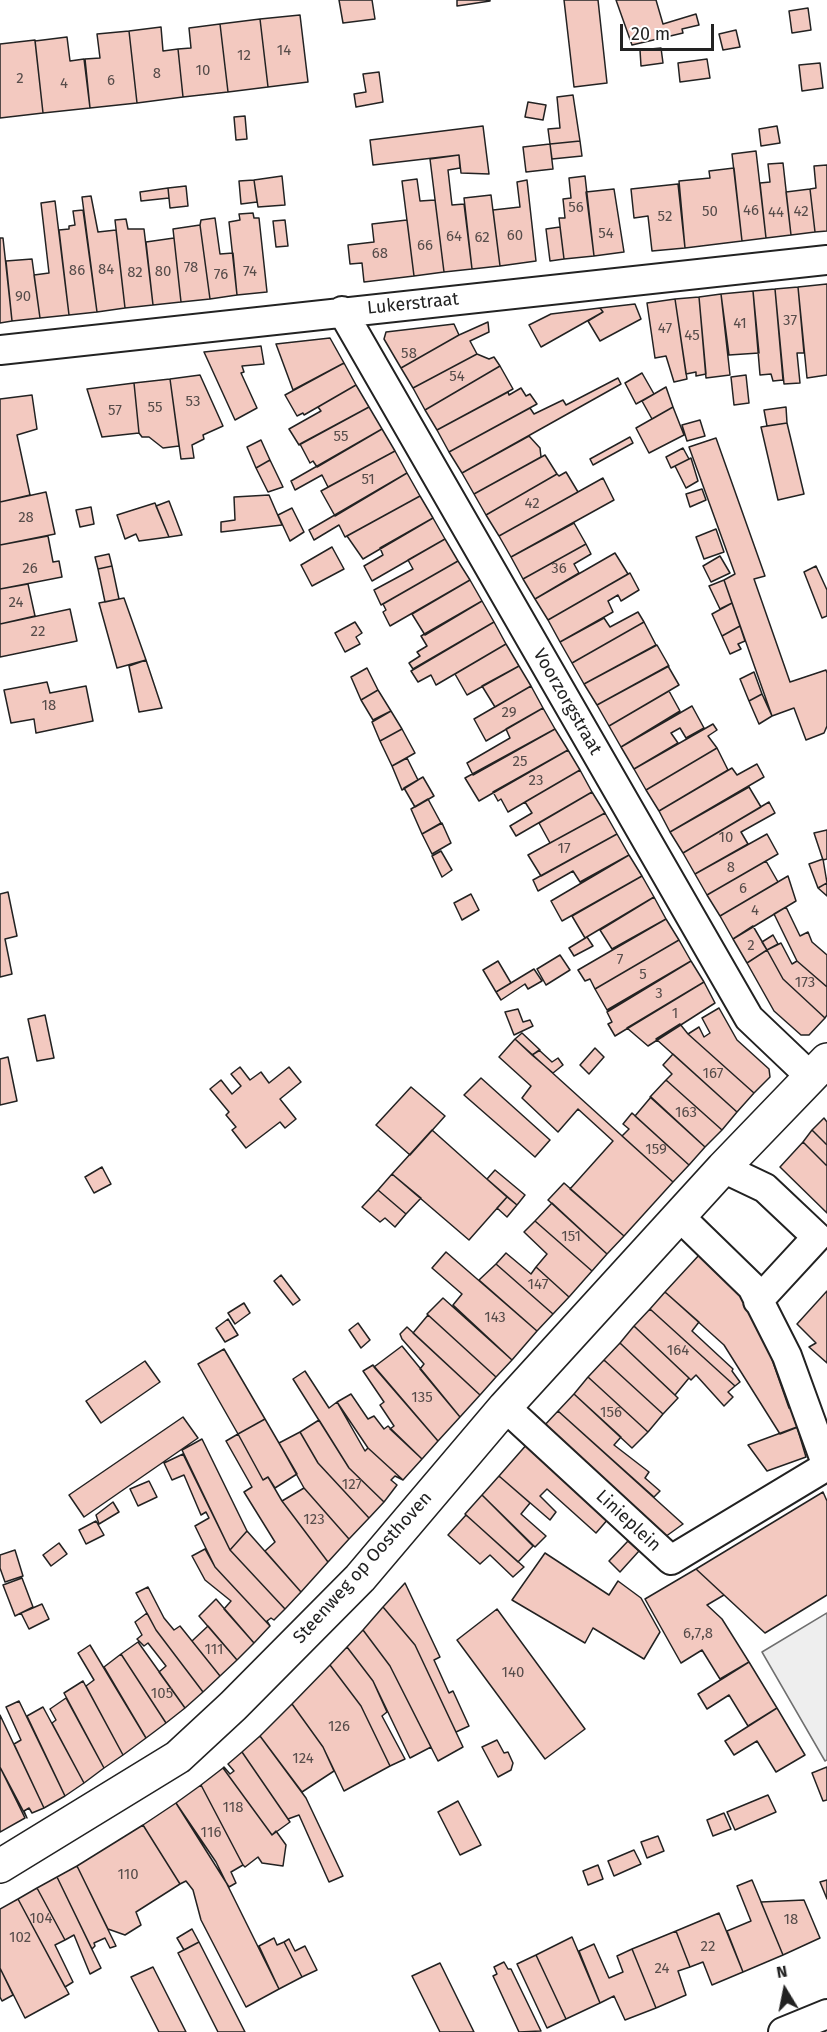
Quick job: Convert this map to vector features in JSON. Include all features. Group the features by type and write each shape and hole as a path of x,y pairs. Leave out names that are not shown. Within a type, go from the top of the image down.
{"street":[{"name":"Lukerstraat","path":"0,350 827,260"},
{"name":"Voorzorgstraat","path":"342,311 749,1018 819,1069"},
{"name":"Steenweg op Oosthoven","path":"0,1866 178,1757 240,1699 360,1578 505,1407 723,1168 819,1069"},
{"path":"680,1217 752,1287 758,1300 817,1237 765,1188 723,1168"},
{"name":"Linieplein","path":"505,1407 671,1560 827,1466 787,1356 758,1300"},
{"path":"783,2032 827,2014"}],"shaded area":[{"path":"827,1613 827,1760 825,1761 762,1652"}],"building":[{"path":"339,0 372,0 375,19 343,23"},
{"path":"457,0 490,0 490,1 457,6"},
{"path":"564,0 598,0 607,83 574,87"},
{"path":"616,0 656,0 663,24 696,14 699,25 682,29 683,33 632,45"},
{"path":"808,8 811,30 792,33 789,11"},
{"path":"300,15 308,82 268,87 260,19"},
{"path":"260,19 268,87 228,92 220,24"},
{"path":"220,24 228,92 183,97 178,49 191,48 189,28"},
{"path":"161,27 163,51 178,49 183,97 137,103 129,31"},
{"path":"736,30 740,47 723,50 719,34"},
{"path":"129,31 137,103 90,108 85,59 100,58 97,34"},
{"path":"67,37 70,61 84,59 90,108 43,113 35,41"},
{"path":"35,40 43,113 0,118 0,44"},
{"path":"661,48 663,63 641,66 640,50"},
{"path":"707,59 710,78 680,82 678,63"},
{"path":"820,63 823,88 802,91 799,65"},
{"path":"379,72 383,102 356,107 354,94 366,92 363,74"},
{"path":"573,95 580,141 550,144 548,129 560,128 557,97"},
{"path":"528,102 546,105 543,120 525,117"},
{"path":"245,116 247,139 236,140 234,117"},
{"path":"483,126 489,174 461,173 459,155 373,165 370,140"},
{"path":"777,126 780,143 761,146 759,129"},
{"path":"580,141 582,156 552,159 550,144"},
{"path":"550,144 553,169 526,172 523,147"},
{"path":"756,151 766,238 742,241 732,154"},
{"path":"459,155 460,168 448,170 452,205 464,204 472,269 444,272 430,159"},
{"path":"783,163 791,235 766,238 760,183 770,182 768,164"},
{"path":"827,165 827,231 815,232 810,189 816,188 814,166"},
{"path":"734,168 742,241 685,248 679,181 710,178 709,171"},
{"path":"282,176 285,205 258,207 254,180"},
{"path":"585,176 594,256 564,259 559,218 565,218 563,199 571,198 569,178"},
{"path":"417,179 420,201 435,200 444,272 414,276 402,181"},
{"path":"254,180 257,202 241,204 239,181"},
{"path":"527,180 536,261 500,266 493,210 520,207 517,182"},
{"path":"678,184 685,248 652,251 648,216 634,218 631,189"},
{"path":"186,186 188,206 170,208 168,188"},
{"path":"168,188 169,198 141,201 140,192"},
{"path":"614,189 624,252 594,256 586,192"},
{"path":"810,189 815,232 791,235 786,192"},
{"path":"491,195 500,266 472,269 464,198"},
{"path":"91,196 98,232 116,230 125,308 97,312 82,197"},
{"path":"55,201 69,315 40,318 34,275 49,273 41,203"},
{"path":"83,210 97,312 69,315 59,230 69,229 69,226 75,225 73,211"},
{"path":"253,213 254,218 259,218 267,292 237,295 229,222 240,220 239,214"},
{"path":"215,218 220,254 233,253 237,295 210,299 200,225 201,220"},
{"path":"126,219 128,229 144,229 153,305 125,308 115,220"},
{"path":"285,220 288,246 276,247 273,221"},
{"path":"407,220 414,276 364,282 362,263 350,264 348,245 374,242 372,224"},
{"path":"200,225 210,299 181,302 173,229"},
{"path":"560,227 564,259 550,261 546,229"},
{"path":"0,238 3,238 12,321 0,323"},
{"path":"174,238 181,302 153,305 146,242"},
{"path":"32,259 40,318 12,321 6,261"},
{"path":"827,284 827,375 807,378 798,287"},
{"path":"798,287 804,353 797,353 800,383 784,384 775,289"},
{"path":"775,289 783,380 773,381 771,374 760,375 753,291"},
{"path":"753,291 759,353 729,355 721,294"},
{"path":"721,294 730,375 706,378 699,297"},
{"path":"699,297 706,374 696,376 696,372 686,374 675,299"},
{"path":"675,299 687,379 674,382 666,356 655,358 647,303"},
{"path":"635,304 641,319 600,341 588,321 603,312 600,308"},
{"path":"600,308 603,312 541,347 529,325 551,314"},
{"path":"488,322 489,332 470,341 477,354 413,388 401,368 459,335"},
{"path":"454,324 459,335 401,368 384,339 386,332"},
{"path":"330,338 344,363 293,390 276,344"},
{"path":"261,346 264,364 242,366 244,372 241,373 257,408 235,420 204,352"},
{"path":"477,354 489,359 494,357 500,366 425,410 413,388"},
{"path":"344,363 356,385 304,415 303,413 297,416 285,395"},
{"path":"500,366 513,389 437,430 425,410"},
{"path":"642,373 654,394 636,404 625,383"},
{"path":"200,375 223,426 203,435 204,439 192,445 194,458 181,459 170,379"},
{"path":"746,375 749,403 734,405 731,377"},
{"path":"618,378 621,384 462,473 449,452 530,408 534,414 563,400 566,405"},
{"path":"170,379 179,446 163,448 149,437 142,437 139,433 134,383"},
{"path":"134,383 139,433 102,437 87,389"},
{"path":"356,385 369,407 299,445 289,429 321,411 318,407"},
{"path":"666,387 673,407 652,419 642,401"},
{"path":"521,388 526,396 530,394 537,404 449,452 437,430 508,392 509,395"},
{"path":"32,395 37,429 17,435 30,495 0,502 0,399"},
{"path":"369,407 382,429 317,467 313,461 310,463 300,444"},
{"path":"673,407 684,435 649,453 636,428"},
{"path":"786,407 787,423 767,426 764,410"},
{"path":"700,420 705,436 687,441 682,425"},
{"path":"787,423 804,494 778,500 761,427"},
{"path":"382,429 395,451 328,487 322,475 295,490 291,481"},
{"path":"529,436 540,448 541,457 474,494 462,473"},
{"path":"630,437 633,443 593,465 590,459"},
{"path":"716,438 765,576 754,579 790,682 826,670 827,673 827,726 824,733 806,740 794,708 772,716 724,580 735,574 689,447"},
{"path":"261,440 270,460 256,468 247,447"},
{"path":"683,448 689,459 671,468 666,457"},
{"path":"395,451 407,473 335,516 321,491"},
{"path":"545,455 557,474 486,515 474,494"},
{"path":"691,458 698,481 686,488 675,466"},
{"path":"270,460 283,487 268,492 256,468"},
{"path":"566,472 578,492 499,536 486,515 557,474 559,476"},
{"path":"407,473 420,496 345,537 339,525 314,540 309,530"},
{"path":"603,478 614,500 511,557 499,536"},
{"path":"702,489 706,500 690,507 686,494"},
{"path":"46,492 55,534 0,545 0,502"},
{"path":"269,495 282,525 221,532 221,522 235,520 234,497"},
{"path":"420,496 433,518 363,559 347,536"},
{"path":"169,501 182,535 169,537 156,506"},
{"path":"155,503 169,537 139,541 136,534 125,539 117,515"},
{"path":"91,507 94,524 80,527 76,510"},
{"path":"292,508 304,532 290,541 278,515"},
{"path":"433,518 445,539 372,581 364,566 383,555 380,548"},
{"path":"574,523 586,544 523,579 511,557"},
{"path":"716,529 724,552 704,559 696,537"},
{"path":"48,536 53,562 59,561 62,577 0,589 0,545"},
{"path":"445,539 458,561 381,605 374,590 413,569 408,560"},
{"path":"586,544 591,554 574,564 579,573 535,599 523,579"},
{"path":"332,547 344,569 312,586 301,565"},
{"path":"615,553 628,574 548,620 535,599"},
{"path":"109,554 112,566 98,569 95,557"},
{"path":"720,556 730,573 711,582 703,566"},
{"path":"458,561 470,580 390,626 383,612 386,610 383,604"},
{"path":"112,566 119,599 105,602 98,569"},
{"path":"816,566 827,590 827,616 822,618 804,572"},
{"path":"630,573 639,590 621,601 618,595 608,601 613,612 560,642 548,620"},
{"path":"470,580 482,601 425,635 412,614"},
{"path":"724,580 732,603 720,609 709,586"},
{"path":"28,584 35,616 0,624 0,589"},
{"path":"124,598 146,660 117,668 99,603"},
{"path":"482,601 494,622 413,669 409,663 420,656 417,652 427,646 421,636"},
{"path":"732,603 740,626 722,636 712,614"},
{"path":"70,609 77,641 0,657 0,624"},
{"path":"638,612 644,622 572,663 560,642 604,618 610,627"},
{"path":"355,622 362,633 356,637 360,644 345,652 335,633"},
{"path":"494,622 506,644 436,685 431,675 418,682 411,671"},
{"path":"644,622 656,645 584,684 572,663"},
{"path":"740,626 745,641 738,644 741,649 730,654 722,636"},
{"path":"506,644 519,666 467,695 455,674"},
{"path":"657,645 669,666 597,705 584,684"},
{"path":"146,660 162,708 139,712 129,666"},
{"path":"519,666 531,686 495,707 482,686"},
{"path":"668,666 679,685 609,726 597,705"},
{"path":"367,668 378,690 361,700 351,677"},
{"path":"754,672 762,694 749,701 740,679"},
{"path":"47,682 50,693 86,686 93,721 36,733 34,719 11,723 4,690"},
{"path":"531,686 543,708 486,741 474,719"},
{"path":"378,690 391,711 373,720 361,700"},
{"path":"669,691 680,711 621,747 609,726"},
{"path":"762,694 772,716 759,724 749,701"},
{"path":"692,706 704,728 686,738 680,728 671,733 678,743 634,769 621,747"},
{"path":"543,708 555,729 473,775 467,763 510,738 506,729"},
{"path":"391,711 402,729 380,741 372,722"},
{"path":"713,724 717,730 708,736 717,748 646,790 634,769"},
{"path":"402,729 415,753 392,766 380,741"},
{"path":"555,729 568,750 479,801 465,778"},
{"path":"717,748 728,770 659,811 646,790"},
{"path":"568,750 580,770 508,812 501,799 498,801 493,792"},
{"path":"407,758 418,780 402,790 392,766"},
{"path":"757,764 764,777 670,832 659,811 732,768 737,775"},
{"path":"580,770 592,792 516,836 510,826 532,813 525,802"},
{"path":"423,777 434,796 415,807 404,788"},
{"path":"749,787 761,807 683,853 670,832"},
{"path":"592,792 605,813 550,843 539,823"},
{"path":"428,799 441,823 422,834 411,809"},
{"path":"769,802 775,813 741,832 748,844 695,874 683,853"},
{"path":"605,813 617,834 541,876 528,855"},
{"path":"442,823 451,843 432,854 422,834"},
{"path":"827,830 827,859 823,860 814,833"},
{"path":"617,834 629,855 580,882 573,871 538,891 533,880"},
{"path":"767,834 778,854 707,895 695,874"},
{"path":"441,851 452,870 442,877 432,856"},
{"path":"629,855 642,876 562,921 551,901"},
{"path":"823,859 827,883 818,888 809,864"},
{"path":"766,861 778,882 720,916 707,895"},
{"path":"642,876 654,897 585,938 572,916"},
{"path":"788,876 796,901 733,939 720,916"},
{"path":"827,883 827,896 818,888"},
{"path":"8,892 17,936 5,939 12,974 0,977 0,894"},
{"path":"471,894 479,910 462,920 454,903"},
{"path":"654,897 666,919 612,949 600,930"},
{"path":"786,907 800,936 808,932 812,942 827,955 827,987 797,961 774,914"},
{"path":"666,919 679,940 595,989 590,979 585,981 578,970"},
{"path":"753,926 767,950 747,963 733,939"},
{"path":"773,935 778,944 767,950 762,942"},
{"path":"587,937 593,946 574,956 569,948"},
{"path":"679,940 691,961 607,1010 595,989"},
{"path":"781,943 792,964 797,961 827,987 827,1015 825,1018 783,979 767,950"},
{"path":"767,950 783,979 825,1018 809,1035 801,1035 774,1011 747,963"},
{"path":"560,955 570,970 546,985 537,969"},
{"path":"498,961 511,983 496,992 483,970"},
{"path":"691,961 704,982 615,1036 608,1024 612,1022 607,1012"},
{"path":"534,969 542,981 528,989 525,984 501,1000 496,992"},
{"path":"704,982 715,1003 648,1046 627,1028"},
{"path":"719,1008 737,1040 769,1069 770,1077 754,1093 688,1034 699,1027 704,1037 710,1033 702,1018"},
{"path":"518,1009 523,1022 530,1020 533,1026 514,1035 505,1012"},
{"path":"45,1015 54,1058 37,1061 28,1019"},
{"path":"680,1024 688,1034 754,1093 737,1112 656,1039"},
{"path":"522,1033 540,1050 532,1055 515,1039"},
{"path":"515,1039 673,1182 624,1236 570,1189 613,1141 578,1109 558,1132 522,1098 531,1086 499,1057"},
{"path":"595,1048 604,1057 589,1074 580,1065"},
{"path":"539,1050 552,1062 558,1058 563,1065 553,1073 532,1055"},
{"path":"673,1054 737,1112 722,1130 666,1080 672,1074 663,1065"},
{"path":"8,1057 17,1101 0,1105 0,1059"},
{"path":"240,1067 250,1080 261,1072 269,1083 289,1067 301,1082 280,1099 296,1119 285,1128 280,1122 246,1148 232,1130 236,1127 226,1115 229,1112 210,1089 221,1080 232,1094 241,1086 231,1074"},
{"path":"481,1078 550,1140 535,1157 464,1095"},
{"path":"666,1080 722,1130 705,1147 650,1097"},
{"path":"411,1087 445,1116 410,1155 376,1125"},
{"path":"651,1097 705,1147 689,1165 635,1116"},
{"path":"632,1113 689,1165 673,1182 622,1136 629,1129 623,1124"},
{"path":"824,1118 827,1122 827,1145 812,1130"},
{"path":"432,1130 507,1197 469,1240 392,1174"},
{"path":"812,1130 827,1145 827,1166 803,1142"},
{"path":"803,1142 827,1166 827,1213 780,1167"},
{"path":"102,1167 111,1184 94,1193 85,1177"},
{"path":"495,1170 525,1195 517,1205 487,1179"},
{"path":"392,1174 421,1198 406,1214 378,1190"},
{"path":"564,1183 624,1236 607,1254 548,1200"},
{"path":"378,1190 406,1214 395,1227 385,1218 380,1222 362,1207"},
{"path":"507,1197 517,1205 507,1217 497,1208"},
{"path":"552,1203 607,1254 592,1271 535,1221"},
{"path":"535,1221 592,1271 569,1297 536,1267 547,1254 524,1232"},
{"path":"446,1252 537,1331 512,1360 453,1305 462,1294 432,1268"},
{"path":"506,1253 531,1274 536,1267 569,1297 553,1314 496,1264"},
{"path":"700,1254 736,1286 768,1348 789,1408 796,1407 803,1425 780,1434 724,1345 665,1292"},
{"path":"496,1264 553,1314 537,1331 479,1280"},
{"path":"281,1275 300,1300 293,1305 274,1281"},
{"path":"827,1291 827,1363 809,1347 816,1343 797,1324"},
{"path":"665,1292 699,1322 692,1331 733,1369 732,1371 740,1382 735,1386 650,1309"},
{"path":"443,1298 512,1360 496,1377 427,1314"},
{"path":"244,1303 250,1313 235,1324 228,1313"},
{"path":"650,1309 735,1386 728,1392 733,1397 724,1406 696,1375 691,1380 634,1326"},
{"path":"428,1315 496,1377 480,1395 413,1333"},
{"path":"228,1319 238,1335 225,1342 216,1328"},
{"path":"358,1323 370,1340 361,1348 349,1330"},
{"path":"634,1326 689,1378 675,1395 620,1343"},
{"path":"407,1327 480,1395 460,1417 420,1369 424,1364 402,1339 400,1334"},
{"path":"620,1343 678,1398 663,1414 604,1360"},
{"path":"402,1346 460,1417 438,1441 374,1367"},
{"path":"224,1349 265,1419 238,1434 198,1364"},
{"path":"604,1360 663,1414 648,1432 588,1377"},
{"path":"145,1361 160,1382 101,1423 86,1401"},
{"path":"373,1365 438,1441 422,1459 390,1429 394,1426 380,1405 384,1402 363,1371"},
{"path":"305,1371 329,1408 337,1402 365,1451 368,1448 403,1480 395,1476 391,1480 397,1485 384,1502 349,1468 293,1379"},
{"path":"588,1377 648,1432 632,1448 574,1394"},
{"path":"351,1394 368,1419 374,1416 384,1429 388,1426 422,1459 403,1480 368,1448 337,1402"},
{"path":"574,1394 621,1437 614,1445 649,1472 645,1478 660,1491 654,1497 558,1411"},
{"path":"558,1411 683,1524 665,1537 542,1428"},
{"path":"183,1417 198,1438 84,1517 69,1495"},
{"path":"265,1419 297,1474 275,1488 268,1477 263,1480 238,1434"},
{"path":"319,1420 349,1468 384,1502 369,1518 318,1463 300,1432"},
{"path":"797,1427 806,1457 767,1471 748,1445"},
{"path":"300,1432 318,1463 369,1518 349,1539 304,1488 279,1443"},
{"path":"238,1434 263,1480 268,1477 282,1501 328,1562 301,1592 265,1551 275,1542 244,1492 252,1487 226,1441"},
{"path":"202,1439 247,1531 230,1550 182,1450"},
{"path":"528,1443 609,1518 596,1533 547,1489 540,1496 556,1512 550,1520 499,1476"},
{"path":"183,1454 230,1550 285,1609 274,1620 271,1618 267,1621 270,1626 215,1567 195,1526 209,1518 206,1512 201,1515 184,1475 172,1480 164,1463"},
{"path":"499,1476 530,1503 521,1514 546,1536 535,1547 482,1495"},
{"path":"149,1481 157,1497 138,1506 130,1489"},
{"path":"304,1488 349,1539 328,1562 282,1501"},
{"path":"823,1492 827,1501 827,1595 765,1633 696,1569"},
{"path":"482,1495 533,1546 518,1562 465,1514"},
{"path":"113,1502 119,1512 99,1524 96,1515"},
{"path":"466,1515 524,1567 513,1577 490,1555 480,1564 448,1535"},
{"path":"96,1521 104,1535 86,1544 79,1530"},
{"path":"247,1531 301,1592 285,1609 230,1550"},
{"path":"628,1541 639,1551 620,1572 609,1561"},
{"path":"59,1543 67,1554 51,1566 43,1555"},
{"path":"205,1549 215,1567 270,1626 254,1643 224,1609 231,1601 205,1580 192,1556"},
{"path":"15,1550 23,1576 5,1582 0,1568 0,1555"},
{"path":"545,1553 609,1595 618,1581 641,1598 660,1632 644,1659 593,1628 585,1643 512,1600"},
{"path":"696,1569 724,1595 707,1605 722,1619 749,1662 720,1679 702,1650 681,1663 645,1599"},
{"path":"22,1578 33,1607 15,1616 3,1585"},
{"path":"405,1583 440,1657 434,1660 449,1693 453,1691 469,1726 456,1732 415,1645 383,1607"},
{"path":"148,1587 164,1618 174,1630 180,1626 220,1676 203,1692 156,1630 136,1593"},
{"path":"216,1599 254,1643 237,1660 199,1616"},
{"path":"42,1604 49,1619 29,1629 21,1613"},
{"path":"383,1607 415,1645 463,1747 438,1761 390,1666 363,1630"},
{"path":"497,1609 585,1729 545,1759 457,1640"},
{"path":"147,1613 156,1630 203,1692 185,1708 159,1672 166,1666 148,1643 144,1646 137,1639 142,1635 135,1622"},
{"path":"208,1626 237,1660 220,1676 192,1641"},
{"path":"363,1630 390,1666 431,1747 410,1758 373,1681 347,1647"},
{"path":"138,1642 185,1708 166,1723 121,1654"},
{"path":"90,1645 146,1738 123,1755 86,1686 94,1680 78,1653"},
{"path":"347,1647 373,1681 387,1712 382,1716 405,1759 390,1766 361,1706 330,1665"},
{"path":"121,1654 166,1723 146,1738 104,1667"},
{"path":"749,1662 777,1708 748,1726 729,1695 707,1709 698,1694"},
{"path":"330,1665 361,1706 390,1766 344,1791 323,1747 292,1704"},
{"path":"83,1681 123,1755 104,1768 64,1693"},
{"path":"66,1698 104,1768 84,1783 52,1723 56,1720 50,1709"},
{"path":"19,1701 65,1796 44,1808 14,1744 21,1740 6,1707"},
{"path":"292,1704 323,1747 334,1771 302,1792 260,1736"},
{"path":"43,1707 84,1783 65,1796 27,1716"},
{"path":"777,1708 805,1755 776,1772 757,1741 734,1755 725,1741"},
{"path":"0,1715 44,1808 32,1813 29,1808 24,1811 27,1818 0,1767"},
{"path":"260,1736 306,1798 343,1876 329,1882 299,1815 288,1819 242,1752"},
{"path":"497,1740 504,1753 508,1752 513,1763 511,1770 498,1777 482,1747"},
{"path":"242,1752 290,1822 272,1835 223,1768 230,1774 234,1771 228,1764"},
{"path":"0,1767 25,1818 0,1832"},
{"path":"827,1767 827,1800 823,1801 812,1773"},
{"path":"223,1768 272,1835 276,1831 286,1845 283,1866 262,1863 258,1857 245,1867 243,1865 201,1785"},
{"path":"201,1785 243,1865 231,1872 236,1883 229,1887 176,1803"},
{"path":"768,1795 776,1812 735,1830 727,1812"},
{"path":"458,1801 481,1845 460,1855 438,1812"},
{"path":"176,1803 216,1862 279,1989 246,2007 201,1920 193,1890 186,1881 180,1884 143,1825"},
{"path":"724,1813 731,1829 713,1836 707,1820"},
{"path":"143,1825 180,1884 136,1912 141,1925 125,1935 108,1929 77,1866"},
{"path":"658,1836 664,1851 647,1858 641,1842"},
{"path":"634,1850 641,1864 614,1876 608,1861"},
{"path":"598,1865 603,1879 588,1885 583,1871"},
{"path":"77,1866 116,1946 110,1948 105,1938 94,1943 95,1946 92,1949 57,1877"},
{"path":"57,1877 101,1968 90,1974 74,1935 65,1940 37,1888"},
{"path":"752,1880 783,1955 743,1972 727,1931 751,1921 737,1886"},
{"path":"827,1880 827,1899 820,1882"},
{"path":"37,1888 65,1940 55,1945 73,1982 65,1987 18,1899"},
{"path":"18,1899 69,1994 25,2018 0,1968 0,1909"},
{"path":"804,1900 820,1938 783,1955 761,1902"},
{"path":"719,1913 743,1972 712,1985 703,1962 690,1967 676,1931"},
{"path":"192,1929 199,1942 184,1950 177,1938"},
{"path":"676,1931 690,1967 678,1971 686,1995 656,2008 632,1949"},
{"path":"572,1937 600,2003 566,2019 536,1955"},
{"path":"274,1938 277,1945 284,1942 302,1977 279,1989 259,1946"},
{"path":"289,1939 295,1951 305,1946 317,1970 302,1977 284,1942"},
{"path":"199,1942 245,2032 218,2032 178,1953"},
{"path":"594,1944 609,1978 623,1972 617,1956 632,1949 656,2008 625,2020 614,1996 600,2003 579,1951"},
{"path":"536,1955 566,2019 547,2028 517,1964"},
{"path":"504,1962 508,1969 511,1969 541,2031 519,2032 493,1976 497,1974 494,1967"},
{"path":"440,1963 474,2032 440,2032 412,1976"},
{"path":"153,1967 186,2032 159,2032 131,1977"},
{"path":"0,1968 13,1995 2,2001 0,1997"}]}
